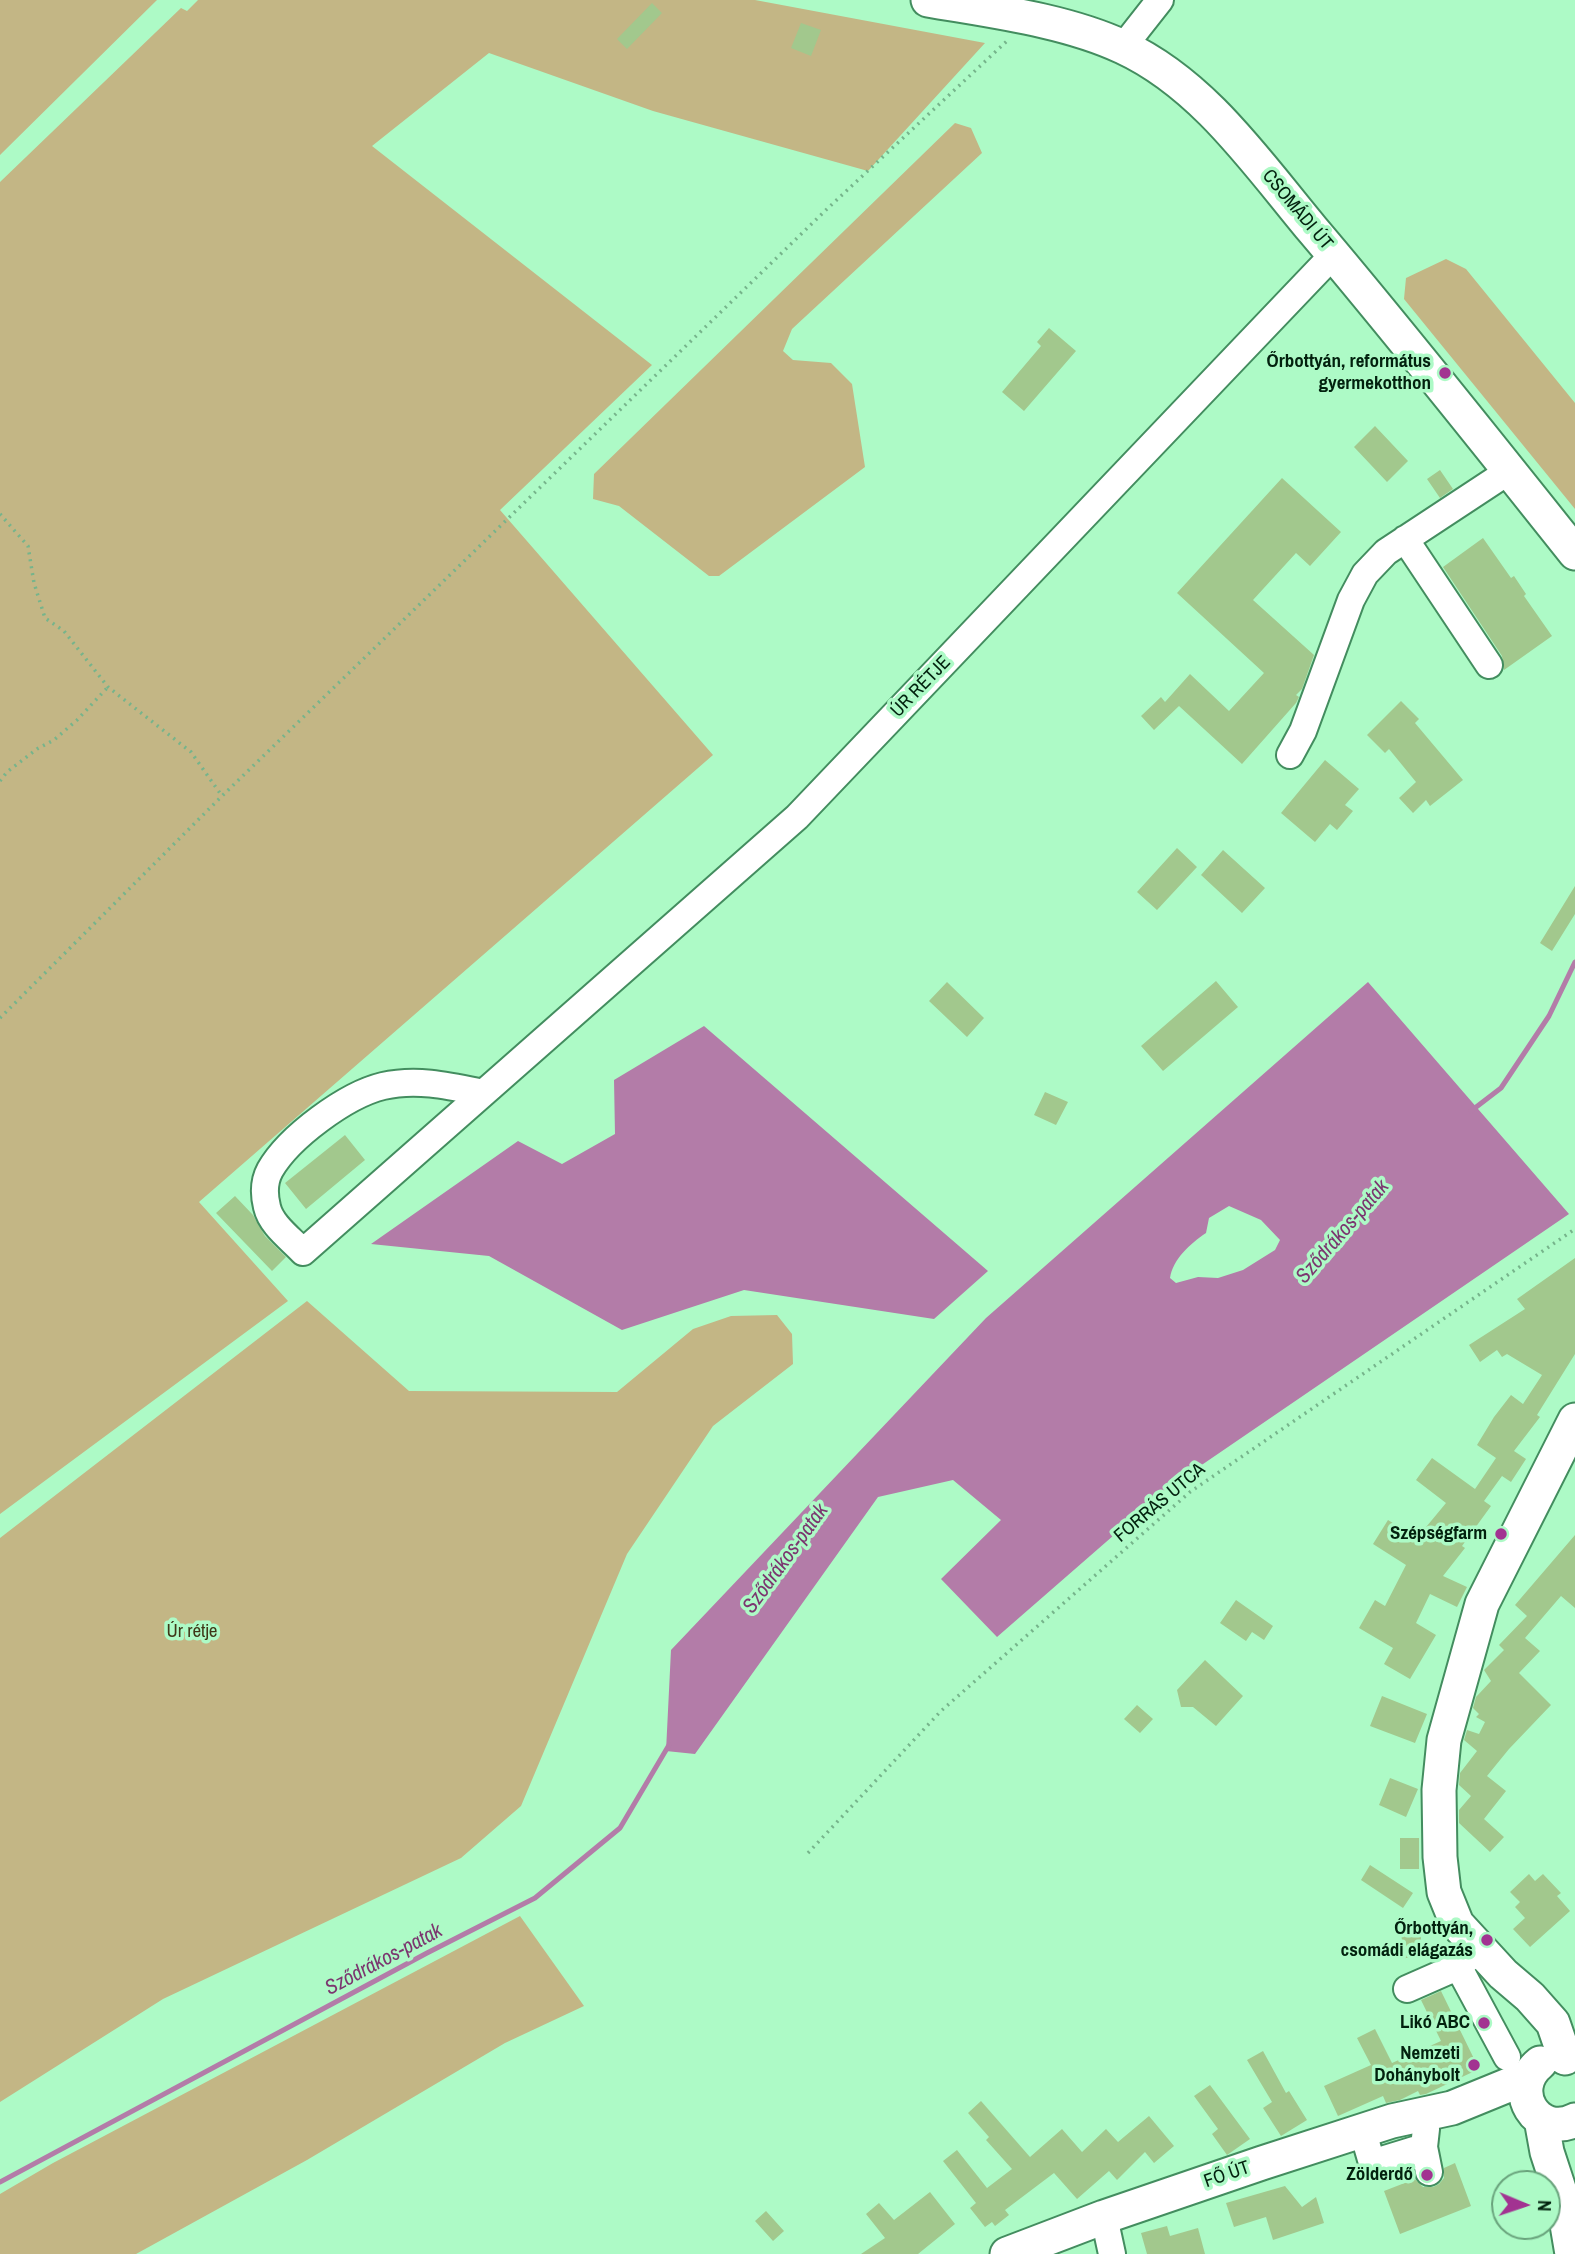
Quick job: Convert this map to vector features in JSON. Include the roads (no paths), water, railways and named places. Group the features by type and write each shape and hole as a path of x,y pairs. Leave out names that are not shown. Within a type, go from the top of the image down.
{"main road":[{"name":"CSOMÁDI ÚT","path":"928,0 1084,32 1124,47 1168,72 1224,124 1334,254 1575,553"},
{"path":"1572,2254 1563,2201 1536,2115 1526,2098 1543,2064 1539,2036 1522,2009 1479,1960 1457,1924 1444,1892 1440,1857 1439,1790 1444,1740 1482,1604 1575,1420"},
{"name":"FŐ ÚT","path":"1007,2254 1104,2217 1262,2163 1392,2121 1437,2111 1543,2064"},
{"name":"FŐ ÚT","path":"1437,2111 1536,2115 1555,2124 1575,2120"},
{"path":"1563,2201 1564,2153 1575,2125"}],"street":[{"path":"1124,47 1160,0"},
{"name":"ÚR RÉTJE","path":"483,1093 416,1082 383,1086 344,1101 286,1148 269,1172 264,1188 267,1209 278,1227 303,1252 797,817 1334,254"},
{"path":"1290,755 1303,732 1351,600 1365,574 1405,539 1509,471"},
{"path":"1405,539 1489,665"},
{"path":"1407,1989 1479,1960"},
{"path":"1363,2132 1372,2163 1427,2160 1427,2132 1437,2111"},
{"path":"1104,2217 1112,2254"}],"water":[{"path":"1368,982 1569,1214 1168,1488 997,1637 941,1579 1001,1520 953,1480 878,1497 695,1754 666,1751 671,1650 986,1318","holes":["1229,1206 1261,1220 1280,1240 1275,1250 1243,1270 1218,1278 1198,1277 1176,1283 1170,1278 1183,1252 1206,1233 1209,1218"]},
{"path":"704,1026 988,1271 934,1319 744,1290 622,1330 489,1256 371,1244 518,1141 562,1164 615,1134 614,1080"}],"waterway":[{"name":"Sződrákos-patak","path":"1471,1111 1501,1088 1549,1016 1575,962"},
{"name":"Sződrákos-patak","path":"0,2182 535,1898 620,1828 669,1745"}],"place":[{"name":"Őrbottyán, református gyermekotthon","path":"1445,373"},
{"name":"Szépségfarm","path":"1501,1534"},
{"name":"Őrbottyán, csomádi elágazás","path":"1487,1940"},
{"name":"Likó ABC","path":"1484,2023"},
{"name":"Nemzeti Dohánybolt","path":"1474,2065"},
{"name":"Zölderdő","path":"1427,2175"}],"park label":[{"name":"Úr rétje","path":"192,1632"}]}
